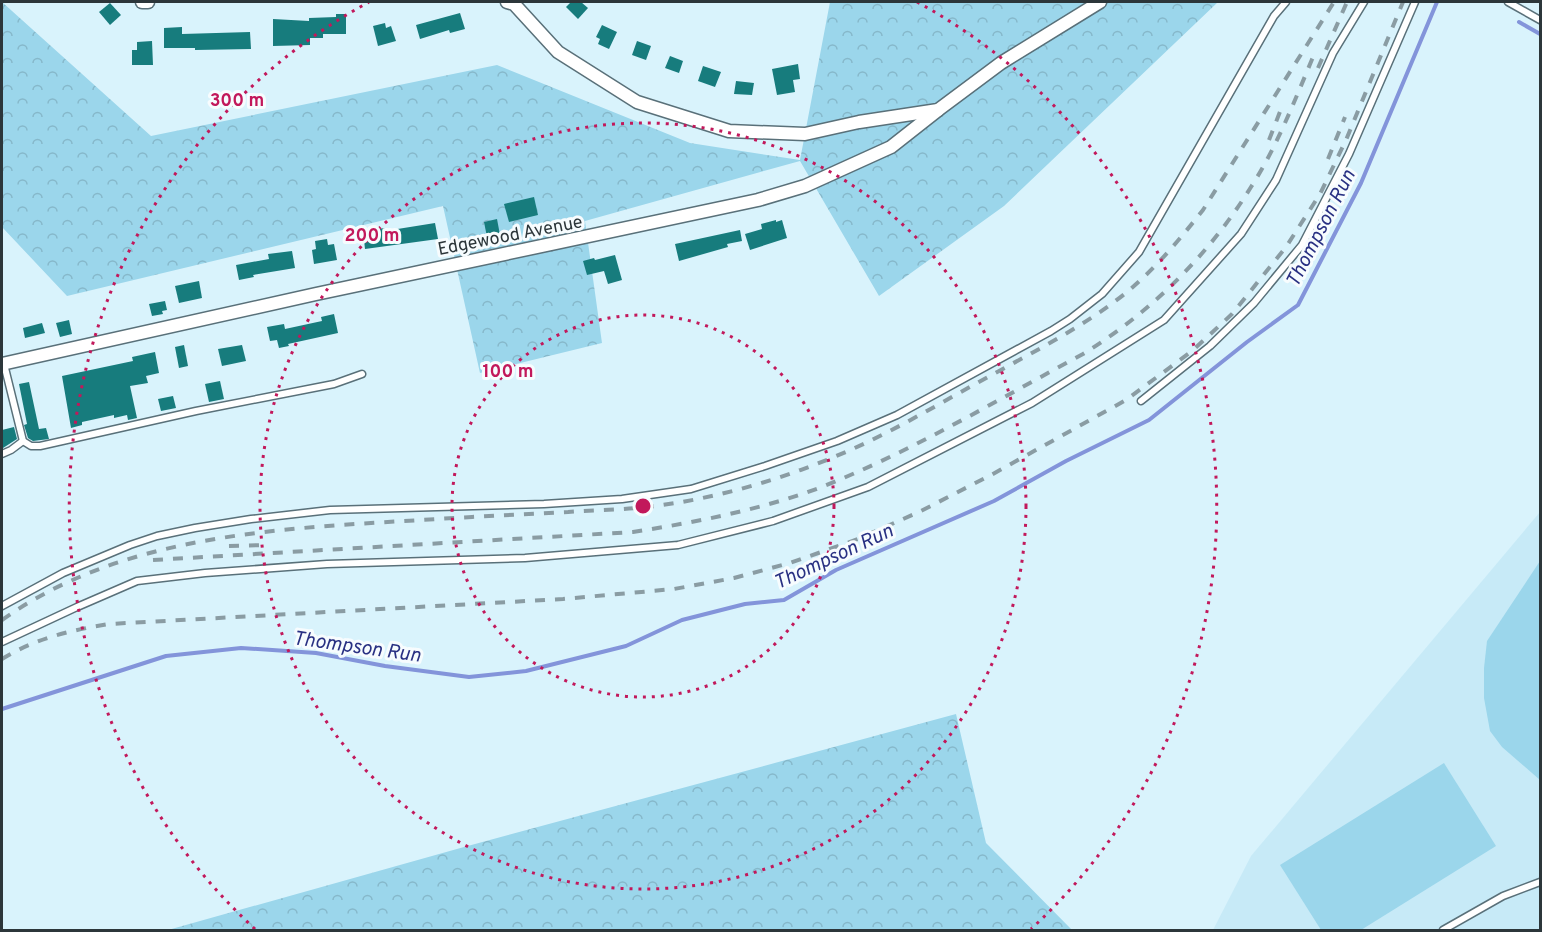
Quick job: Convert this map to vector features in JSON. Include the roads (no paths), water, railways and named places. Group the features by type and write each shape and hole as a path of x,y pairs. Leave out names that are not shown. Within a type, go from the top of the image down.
{"street":[{"path":"142,2 148,2"},
{"path":"507,2 514,4 558,52 637,102 729,131 805,134 859,122 938,110"},
{"name":"Edgewood Avenue","path":"2,363 758,200 805,186 891,147 1001,63 1100,2"}],"lane":[{"path":"2,606 63,573 91,561 130,545 186,530 251,519 330,510 587,502 679,491 802,455 897,415 1051,331 1089,305 1113,283 1139,252 1274,16 1286,2"},
{"path":"2,642 137,581 205,573 294,567 525,558 678,545 773,521 868,487 1032,403 1164,320 1241,234 1276,180 1333,53 1364,2"},
{"path":"1142,401 1210,346 1254,303 1302,245 1349,154 1415,2"},
{"path":"1508,2 1540,20"},
{"path":"2,363 23,441 31,446 46,446 196,411 334,384 362,374"},
{"path":"2,454 23,441"},
{"path":"1443,930 1503,896 1540,882"}],"waterway":[{"name":"Thompson Run","path":"2,709 166,656 241,648 316,653 385,666 469,677 526,671 626,646 682,620 745,604 784,600 836,570 994,501 1066,461 1149,420 1247,342 1298,305 1361,183 1437,2"},
{"path":"1519,22 1540,34"}],"railway":[{"path":"2,620 43,594 87,574 132,558 179,546 226,537 323,526 647,507 699,499 774,479 866,443 1059,338 1094,316 1138,283 1203,210 1334,2"},
{"path":"1318,68 1347,2"},
{"path":"2,659 53,636 109,624 563,599 674,589 734,578 790,563 858,539 919,512 1126,400 1192,351 1232,314 1286,247 1320,194 1346,140 1403,2"},
{"path":"153,560 633,532 751,509 796,496 853,474 953,425 1083,354 1108,338 1155,301 1197,259 1235,212 1261,171 1278,138 1316,50"},
{"path":"1269,140 1283,104"},
{"path":"1328,159 1345,117"},
{"path":"229,546 268,545"}]}
